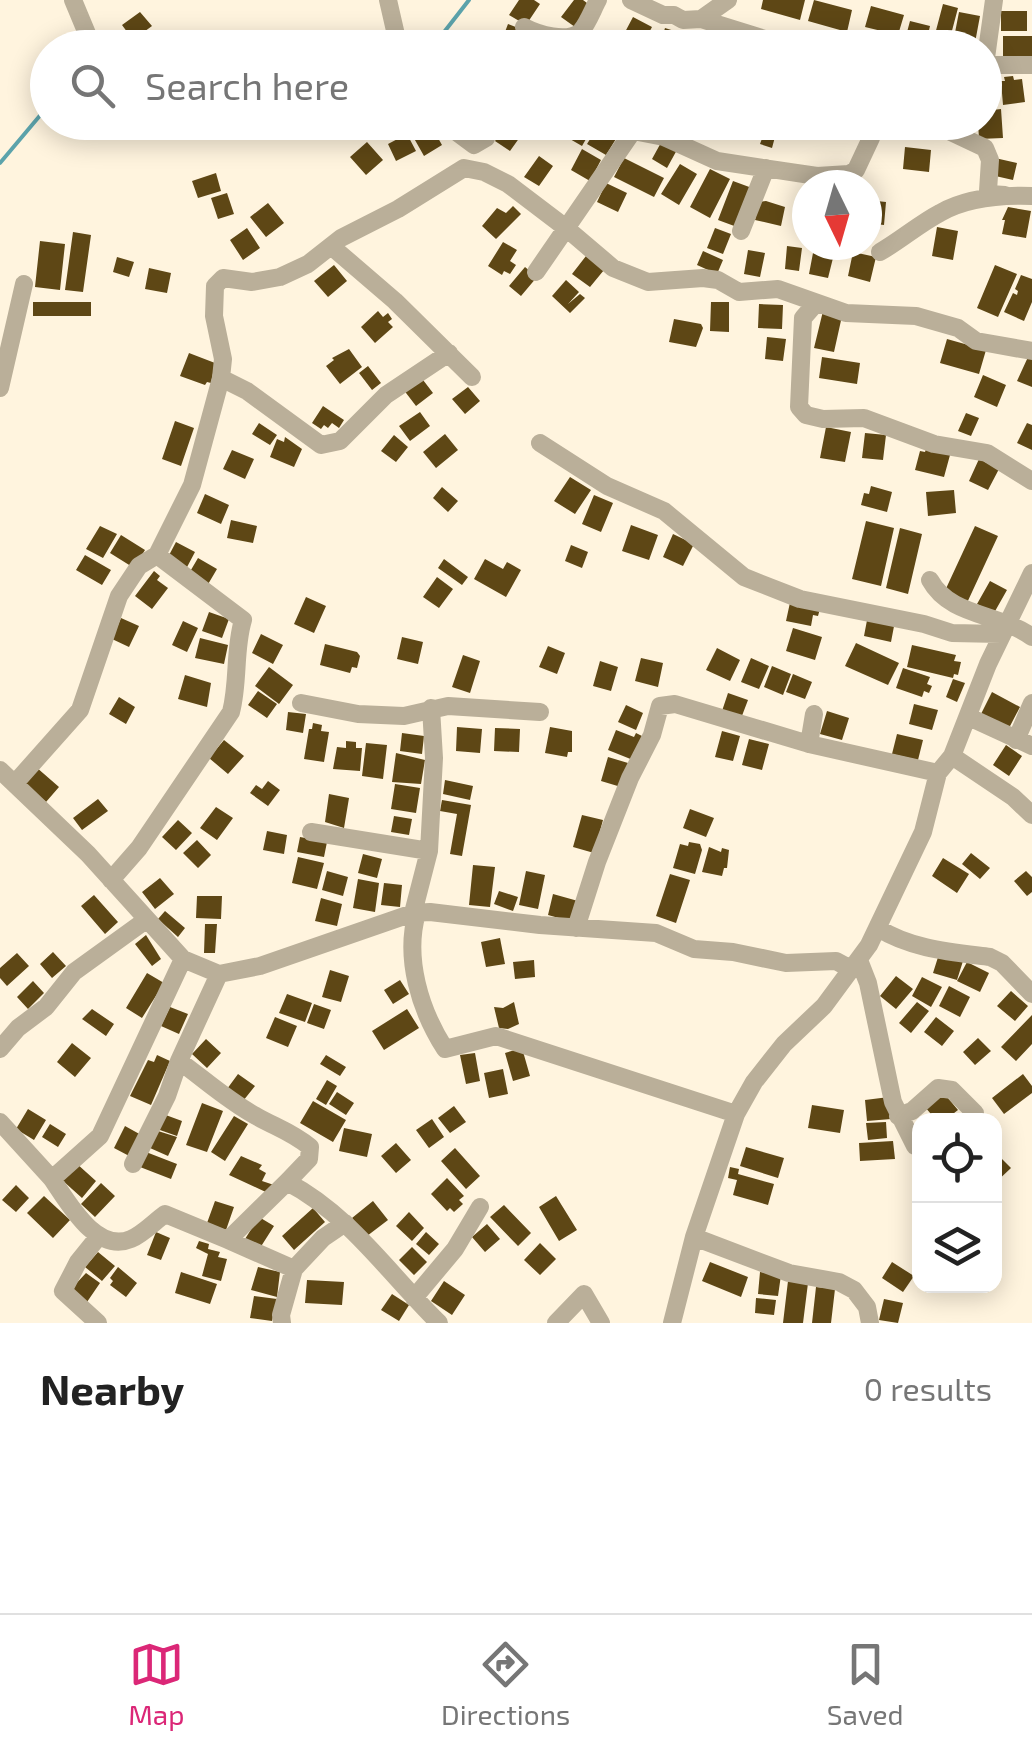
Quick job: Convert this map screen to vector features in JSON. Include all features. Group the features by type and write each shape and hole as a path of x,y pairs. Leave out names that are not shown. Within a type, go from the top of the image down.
{"street":[{"path":"73,0 86,30"},
{"path":"388,0 396,30"},
{"path":"582,30 598,0"},
{"path":"631,0 684,20 701,19 736,30"},
{"path":"701,19 728,0"},
{"path":"989,30 994,0"},
{"path":"524,26 530,30"},
{"path":"1002,65 1032,65"},
{"path":"536,272 617,140"},
{"path":"671,140 717,161 817,176 849,174 862,161 870,140"},
{"path":"968,140 985,148 990,160 990,194 1032,196"},
{"path":"16,782 80,710 119,596 140,566 156,555 192,486 221,378 223,359 214,316 215,286 223,278 271,280 308,264 331,246 464,168 484,172 508,184 613,268 648,282 704,278 718,280 739,292 778,288 846,313 916,316 958,328 976,340 1032,350"},
{"path":"741,231 766,168"},
{"path":"882,251 940,212 1005,195"},
{"path":"331,246 472,377"},
{"path":"0,388 24,284"},
{"path":"816,303 803,318 799,408 806,415 822,419 864,418 888,424 934,444 986,453 1032,481"},
{"path":"221,378 247,390 320,445 340,440 386,395 449,353"},
{"path":"540,442 606,486 664,511 744,577 778,592 924,624 941,632 1005,629"},
{"path":"111,880 139,848 231,712 236,692 236,642 243,620 156,555"},
{"path":"672,1323 694,1238 736,1114 754,1082 784,1044 824,1006 878,928 924,832 938,773 952,756 1032,573"},
{"path":"930,580 948,603 1005,629 1031,635"},
{"path":"302,703 358,714 404,716 448,706 540,712"},
{"path":"576,928 660,706 675,704 809,744 938,773"},
{"path":"969,717 1024,743 1032,704"},
{"path":"431,708 434,758 429,851 411,935 412,964 435,1034 445,1049 496,1036 736,1114"},
{"path":"809,744 814,714"},
{"path":"952,756 1014,797 1032,815"},
{"path":"0,770 16,782 183,958 219,974 260,966 415,913 656,933 694,949 786,963 854,964 868,983 892,1102 912,1142"},
{"path":"311,832 429,851"},
{"path":"0,1050 18,1028 46,1006 74,972 146,920"},
{"path":"878,928 914,945 1002,963 1032,994"},
{"path":"52,1179 100,1136 183,958"},
{"path":"133,1164 219,974"},
{"path":"179,1060 256,1117 294,1133 310,1147 309,1159 228,1240"},
{"path":"898,1116 912,1110 938,1088 952,1090 973,1113"},
{"path":"0,1122 98,1236 116,1242 131,1239 164,1214 294,1269"},
{"path":"286,1182 318,1198 345,1222 439,1323"},
{"path":"414,1298 454,1250 480,1207"},
{"path":"282,1323 294,1269 345,1222"},
{"path":"98,1236 63,1291 98,1323"},
{"path":"694,1238 788,1273 839,1282 854,1290 867,1308 870,1323"},
{"path":"556,1323 584,1294 601,1323"}],"building":[{"path":"519,0 540,4 526,25 509,15"},
{"path":"574,0 591,6 575,27 561,17"},
{"path":"763,0 805,0 800,20 761,9"},
{"path":"814,0 852,10 847,30 808,21"},
{"path":"943,4 958,8 952,30 936,30"},
{"path":"871,6 904,15 900,30 865,27"},
{"path":"1001,11 1027,11 1027,31 1001,30"},
{"path":"140,12 152,26 147,30 126,30 122,25"},
{"path":"959,12 980,16 977,30 956,30"},
{"path":"633,17 652,27 650,30 626,30"},
{"path":"910,21 930,26 929,30 908,30"},
{"path":"1003,36 1032,36 1032,57 1003,57"},
{"path":"1004,77 1022,79 1025,102 1003,105"},
{"path":"410,140 416,151 396,161 388,144"},
{"path":"415,140 439,140 442,145 424,156"},
{"path":"496,140 518,140 510,151"},
{"path":"589,140 615,140 606,155 587,144"},
{"path":"662,140 678,148 667,168 652,159"},
{"path":"761,140 774,140 772,148 760,144"},
{"path":"367,142 383,160 366,175 350,157"},
{"path":"905,147 931,150 929,172 903,169"},
{"path":"582,149 601,160 590,181 571,170"},
{"path":"539,156 553,166 539,186 524,177"},
{"path":"624,158 664,178 654,197 614,177"},
{"path":"995,158 1017,163 1013,180 991,175"},
{"path":"680,164 697,174 679,205 661,194"},
{"path":"710,169 730,179 710,218 690,207"},
{"path":"216,173 221,191 198,198 192,181"},
{"path":"733,181 752,188 737,227 718,220"},
{"path":"606,183 627,193 618,212 597,202"},
{"path":"227,193 234,214 218,219 211,198"},
{"path":"759,202 785,207 781,226 755,220"},
{"path":"882,202 886,202 882,225"},
{"path":"268,203 284,223 266,237 250,217"},
{"path":"513,206 521,214 496,239 482,226 497,208 506,213"},
{"path":"1008,207 1031,211 1026,238 1002,234 1002,220"},
{"path":"937,227 958,231 953,260 932,256"},
{"path":"247,228 260,248 243,260 230,240"},
{"path":"715,228 731,234 723,254 707,248"},
{"path":"73,232 91,235 83,292 65,290"},
{"path":"40,241 65,244 60,290 35,287"},
{"path":"503,242 517,250 510,261 516,265 510,274 504,271 502,275 488,266"},
{"path":"787,246 792,247 792,260 800,260 799,271 785,269"},
{"path":"748,250 765,253 760,277 744,274"},
{"path":"703,251 723,260 717,274 697,265"},
{"path":"586,256 604,270 590,287 572,274"},
{"path":"117,257 134,262 129,277 113,272"},
{"path":"812,260 832,260 828,278 809,274"},
{"path":"851,260 875,260 870,282 848,276"},
{"path":"334,265 347,281 328,297 314,281"},
{"path":"995,265 1017,274 998,317 977,308"},
{"path":"525,267 537,277 521,296 509,286"},
{"path":"149,268 171,273 167,293 145,289"},
{"path":"1021,275 1032,279 1032,302 1024,321 1004,312 1013,293 1017,295 1015,289"},
{"path":"566,280 579,292 568,304 580,294 585,298 570,313 552,296"},
{"path":"33,302 91,302 91,316 33,316"},
{"path":"711,302 729,302 729,332 710,331"},
{"path":"759,304 783,305 782,329 758,328"},
{"path":"378,311 383,317 388,313 392,319 388,322 393,327 375,343 361,327"},
{"path":"823,311 842,316 834,352 814,348"},
{"path":"674,319 701,324 696,347 669,342"},
{"path":"767,337 786,339 783,361 765,359"},
{"path":"947,339 986,350 979,374 940,363"},
{"path":"349,349 362,367 340,384 326,366"},
{"path":"189,353 215,363 211,383 205,385 180,376"},
{"path":"822,357 860,363 857,384 819,378"},
{"path":"1028,357 1032,359 1032,387 1017,381"},
{"path":"368,366 381,383 372,390 359,373"},
{"path":"983,375 1006,385 997,407 974,397"},
{"path":"420,376 433,393 416,406 403,389"},
{"path":"468,387 480,401 465,414 452,399"},
{"path":"323,406 344,420 339,428 332,423 321,429 312,423"},
{"path":"420,412 430,426 410,441 399,426"},
{"path":"966,413 979,418 971,436 958,431"},
{"path":"175,421 194,428 181,466 162,459"},
{"path":"259,423 277,435 270,445 252,434"},
{"path":"1027,423 1032,425 1032,450 1017,443"},
{"path":"826,427 851,432 845,462 820,458"},
{"path":"865,433 886,435 883,460 862,458"},
{"path":"445,434 458,450 436,468 423,452"},
{"path":"394,435 408,447 396,462 381,451"},
{"path":"285,437 302,449 294,467 270,457 277,439 284,442"},
{"path":"232,450 254,459 245,479 223,469"},
{"path":"920,451 950,455 944,477 915,470"},
{"path":"979,459 999,469 988,490 969,481"},
{"path":"570,477 591,490 575,514 554,501"},
{"path":"871,486 892,492 887,512 861,505"},
{"path":"442,487 458,501 448,512 433,498"},
{"path":"954,490 956,513 928,516 926,492"},
{"path":"205,494 229,505 221,524 197,513"},
{"path":"594,495 613,503 601,532 582,524"},
{"path":"231,520 257,526 253,543 227,538"},
{"path":"866,521 894,528 881,586 852,579"},
{"path":"631,525 658,535 649,560 622,551"},
{"path":"100,526 117,534 103,558 86,549"},
{"path":"975,526 998,536 966,605 943,595"},
{"path":"900,528 922,534 908,594 886,588"},
{"path":"673,534 694,544 683,566 663,557"},
{"path":"121,535 145,550 134,568 110,553"},
{"path":"176,542 195,552 186,569 167,559"},
{"path":"571,545 588,552 582,568 565,561"},
{"path":"85,555 111,570 102,585 76,570"},
{"path":"198,558 217,569 207,586 188,575"},
{"path":"444,559 468,577 462,585 438,568"},
{"path":"485,559 503,569 507,562 521,570 506,597 474,579"},
{"path":"154,571 160,576 157,580 168,588 152,609 135,596"},
{"path":"437,577 453,589 439,608 423,597"},
{"path":"990,581 1007,590 994,613 977,604"},
{"path":"306,597 326,606 314,633 294,624"},
{"path":"791,598 821,605 811,626 786,621"},
{"path":"209,612 229,619 222,638 202,631"},
{"path":"868,615 895,621 891,642 864,636"},
{"path":"121,618 139,626 129,647 112,639"},
{"path":"183,621 198,628 187,652 172,645"},
{"path":"793,628 822,637 815,660 786,651"},
{"path":"261,634 283,645 273,664 252,653"},
{"path":"402,637 423,642 418,664 397,659"},
{"path":"200,638 228,645 224,664 195,658"},
{"path":"856,643 899,663 888,685 845,666"},
{"path":"325,644 357,652 357,668 352,667 350,673 320,665"},
{"path":"912,645 956,655 954,661 961,662 958,675 953,678 907,667"},
{"path":"548,646 565,653 557,674 539,667"},
{"path":"717,648 740,660 730,681 706,670"},
{"path":"463,655 480,661 470,693 452,687"},
{"path":"641,658 663,663 658,687 635,681"},
{"path":"751,658 769,666 759,689 741,682"},
{"path":"600,661 618,667 611,691 593,686"},
{"path":"772,666 791,674 783,695 764,687"},
{"path":"269,667 293,685 279,704 255,686"},
{"path":"903,668 930,677 929,693 924,691 922,697 896,688"},
{"path":"793,674 812,682 805,699 786,692"},
{"path":"185,675 211,683 207,707 178,699"},
{"path":"953,679 965,683 957,702 946,697"},
{"path":"258,691 277,704 267,718 248,705"},
{"path":"992,692 1020,707 1009,728 981,714"},
{"path":"728,693 748,700 740,721 721,714"},
{"path":"119,697 135,707 126,724 109,714"},
{"path":"914,704 938,710 932,730 909,724"},
{"path":"626,705 643,713 636,730 618,722"},
{"path":"827,711 849,718 842,740 820,734"},
{"path":"288,712 306,714 303,733 286,730"},
{"path":"313,723 322,725 321,731 329,732 324,762 304,759"},
{"path":"457,727 482,729 480,753 456,751"},
{"path":"550,727 572,731 572,752 567,757 545,753"},
{"path":"495,728 520,729 519,752 494,751"},
{"path":"616,730 642,736 633,760 608,750"},
{"path":"722,731 740,736 733,761 715,757"},
{"path":"402,733 424,736 422,754 400,751"},
{"path":"897,734 923,740 918,760 892,754"},
{"path":"749,739 769,744 762,770 742,765"},
{"path":"224,740 244,756 228,774 209,758"},
{"path":"346,741 356,742 356,748 362,748 360,771 333,769 337,747 346,748"},
{"path":"366,743 387,745 383,779 362,776"},
{"path":"1006,745 1022,756 1009,776 993,765"},
{"path":"396,753 425,760 421,784 392,782"},
{"path":"608,757 628,763 621,787 601,781"},
{"path":"36,767 59,787 46,802 23,783"},
{"path":"445,780 473,786 470,800 443,794"},
{"path":"268,781 280,790 268,806 250,793 256,785 262,789"},
{"path":"395,784 420,788 416,813 391,809"},
{"path":"329,794 349,798 344,828 325,822"},
{"path":"98,799 108,811 82,830 73,818"},
{"path":"442,800 471,805 462,856 450,854 457,814 440,811"},
{"path":"216,807 233,818 217,840 200,828"},
{"path":"690,809 714,818 706,837 683,828"},
{"path":"582,815 603,820 594,853 573,847"},
{"path":"394,816 412,819 409,835 391,832"},
{"path":"178,820 192,833 176,850 162,837"},
{"path":"267,831 287,835 284,854 263,850"},
{"path":"300,837 327,842 324,857 297,852"},
{"path":"197,840 211,855 198,868 183,853"},
{"path":"689,842 700,844 702,850 695,874 673,868 680,844 688,846"},
{"path":"709,847 721,852 722,848 729,850 722,876 702,872"},
{"path":"971,853 990,868 980,879 962,864"},
{"path":"363,854 382,859 377,878 358,873"},
{"path":"298,857 324,863 317,889 292,883"},
{"path":"943,858 969,874 957,893 932,876"},
{"path":"473,865 495,867 490,907 469,905"},
{"path":"327,871 348,877 343,896 322,890"},
{"path":"526,871 545,875 538,909 519,905"},
{"path":"1026,871 1032,877 1032,892 1027,896 1014,881"},
{"path":"670,874 690,880 676,923 656,916"},
{"path":"160,878 174,894 155,909 142,892"},
{"path":"358,879 379,883 375,912 353,908"},
{"path":"384,883 402,885 400,907 381,905"},
{"path":"499,891 518,897 513,911 494,904"},
{"path":"553,894 578,901 573,922 548,915"},
{"path":"94,895 118,922 105,934 81,906"},
{"path":"197,896 222,896 221,919 196,918"},
{"path":"321,898 342,904 337,926 315,921"},
{"path":"165,911 185,928 178,937 158,919"},
{"path":"205,924 217,924 215,953 204,953"},
{"path":"146,935 161,959 152,966 135,944"},
{"path":"500,938 505,964 486,967 481,942"},
{"path":"53,952 66,966 52,978 40,964"},
{"path":"17,953 29,966 7,986 0,978 0,968"},
{"path":"939,954 963,961 957,980 933,973"},
{"path":"534,960 535,977 515,979 513,962"},
{"path":"967,962 989,973 980,992 957,981"},
{"path":"330,970 349,976 341,1002 322,997"},
{"path":"147,973 164,983 142,1018 126,1008"},
{"path":"896,976 913,989 896,1009 880,996"},
{"path":"922,977 942,987 931,1007 912,996"},
{"path":"400,980 409,994 393,1004 384,990"},
{"path":"33,981 44,993 28,1009 17,997"},
{"path":"949,986 970,997 960,1017 939,1006"},
{"path":"1011,991 1028,1006 1015,1021 997,1006"},
{"path":"287,994 312,1003 305,1022 279,1013"},
{"path":"514,1002 519,1024 499,1028 494,1007 503,1008"},
{"path":"917,1002 929,1011 911,1033 899,1023"},
{"path":"314,1004 331,1010 324,1029 307,1023"},
{"path":"170,1007 188,1014 179,1034 161,1026"},
{"path":"92,1009 114,1024 106,1036 82,1019"},
{"path":"407,1009 419,1028 384,1050 372,1031"},
{"path":"1032,1015 1032,1044 1016,1061 1001,1047"},
{"path":"275,1017 297,1026 288,1047 266,1038"},
{"path":"936,1017 954,1031 942,1046 924,1032"},
{"path":"978,1038 991,1051 975,1065 963,1052"},
{"path":"206,1039 221,1053 207,1068 192,1054"},
{"path":"72,1043 91,1058 75,1077 57,1062"},
{"path":"522,1048 530,1076 513,1081 505,1053"},
{"path":"475,1053 480,1081 466,1084 460,1055"},
{"path":"157,1055 170,1061 151,1105 130,1096 148,1060 154,1062"},
{"path":"326,1055 346,1067 340,1076 320,1064"},
{"path":"503,1069 508,1094 489,1098 484,1073"},
{"path":"238,1074 255,1086 243,1101 227,1089"},
{"path":"1023,1074 1032,1093 1004,1114 992,1098"},
{"path":"327,1080 337,1086 326,1105 316,1099"},
{"path":"337,1092 354,1103 346,1115 329,1104"},
{"path":"943,1092 958,1110 930,1113 925,1107"},
{"path":"889,1097 891,1119 867,1121 865,1100"},
{"path":"313,1101 346,1120 333,1142 300,1123"},
{"path":"202,1103 223,1111 207,1152 186,1145"},
{"path":"812,1105 844,1110 840,1133 808,1128"},
{"path":"454,1106 466,1122 450,1133 438,1118"},
{"path":"28,1109 46,1120 34,1140 16,1129"},
{"path":"163,1114 182,1121 177,1136 157,1129"},
{"path":"234,1116 248,1124 225,1161 211,1152"},
{"path":"432,1119 444,1137 429,1148 416,1130"},
{"path":"886,1122 887,1138 868,1140 866,1123"},
{"path":"50,1124 66,1134 58,1147 42,1137"},
{"path":"125,1126 143,1136 133,1158 114,1148"},
{"path":"344,1128 372,1134 367,1157 339,1151"},
{"path":"158,1131 177,1137 168,1156 150,1148"},
{"path":"893,1141 895,1159 860,1161 859,1143"},
{"path":"396,1143 411,1160 396,1173 381,1156"},
{"path":"746,1147 784,1158 778,1178 740,1166"},
{"path":"455,1148 480,1176 466,1189 441,1161"},
{"path":"146,1152 177,1164 171,1179 140,1167"},
{"path":"241,1156 262,1165 259,1169 266,1173 262,1181 274,1185 270,1194 229,1175"},
{"path":"1002,1159 1011,1168 1002,1176"},
{"path":"76,1163 96,1181 82,1198 62,1180"},
{"path":"730,1167 739,1169 738,1174 774,1184 768,1205 733,1195 737,1180 728,1178"},
{"path":"447,1178 464,1196 459,1200 463,1204 454,1212 450,1208 447,1211 431,1194"},
{"path":"101,1183 115,1196 95,1217 81,1204"},
{"path":"16,1185 29,1198 16,1212 2,1200"},
{"path":"44,1196 70,1220 53,1238 27,1213"},
{"path":"556,1196 577,1230 559,1241 539,1207"},
{"path":"215,1201 234,1207 226,1230 207,1223"},
{"path":"373,1201 388,1220 367,1236 352,1218"},
{"path":"504,1205 531,1233 518,1246 490,1217"},
{"path":"313,1208 325,1222 294,1250 282,1236"},
{"path":"409,1212 424,1228 412,1241 396,1226"},
{"path":"259,1217 274,1226 260,1248 245,1239"},
{"path":"487,1224 500,1239 485,1252 472,1237"},
{"path":"156,1232 170,1238 161,1260 147,1255"},
{"path":"426,1232 439,1244 429,1255 416,1244"},
{"path":"199,1241 220,1252 218,1257 227,1259 221,1281 202,1276 208,1254 196,1248"},
{"path":"540,1243 556,1259 540,1275 524,1260"},
{"path":"412,1247 427,1262 414,1275 399,1260"},
{"path":"98,1252 115,1266 102,1281 85,1267"},
{"path":"710,1262 748,1277 741,1297 702,1281"},
{"path":"892,1262 912,1275 903,1292 882,1278"},
{"path":"118,1267 137,1283 126,1297 110,1285"},
{"path":"258,1267 280,1272 277,1297 251,1290"},
{"path":"181,1272 217,1284 210,1304 175,1293"},
{"path":"760,1272 781,1275 778,1296 758,1294"},
{"path":"86,1273 100,1283 87,1302 71,1289"},
{"path":"307,1280 344,1282 342,1305 305,1303"},
{"path":"444,1281 465,1295 452,1315 431,1301"},
{"path":"788,1281 808,1283 803,1323 783,1323"},
{"path":"816,1287 835,1289 831,1323 812,1323"},
{"path":"392,1294 409,1305 399,1321 381,1310"},
{"path":"254,1296 277,1299 272,1321 250,1318"},
{"path":"756,1298 776,1300 774,1315 755,1313"},
{"path":"884,1299 903,1303 898,1323 879,1320"}],"waterway":[{"path":"446,30 469,0"},
{"path":"0,163 30,127"}]}
